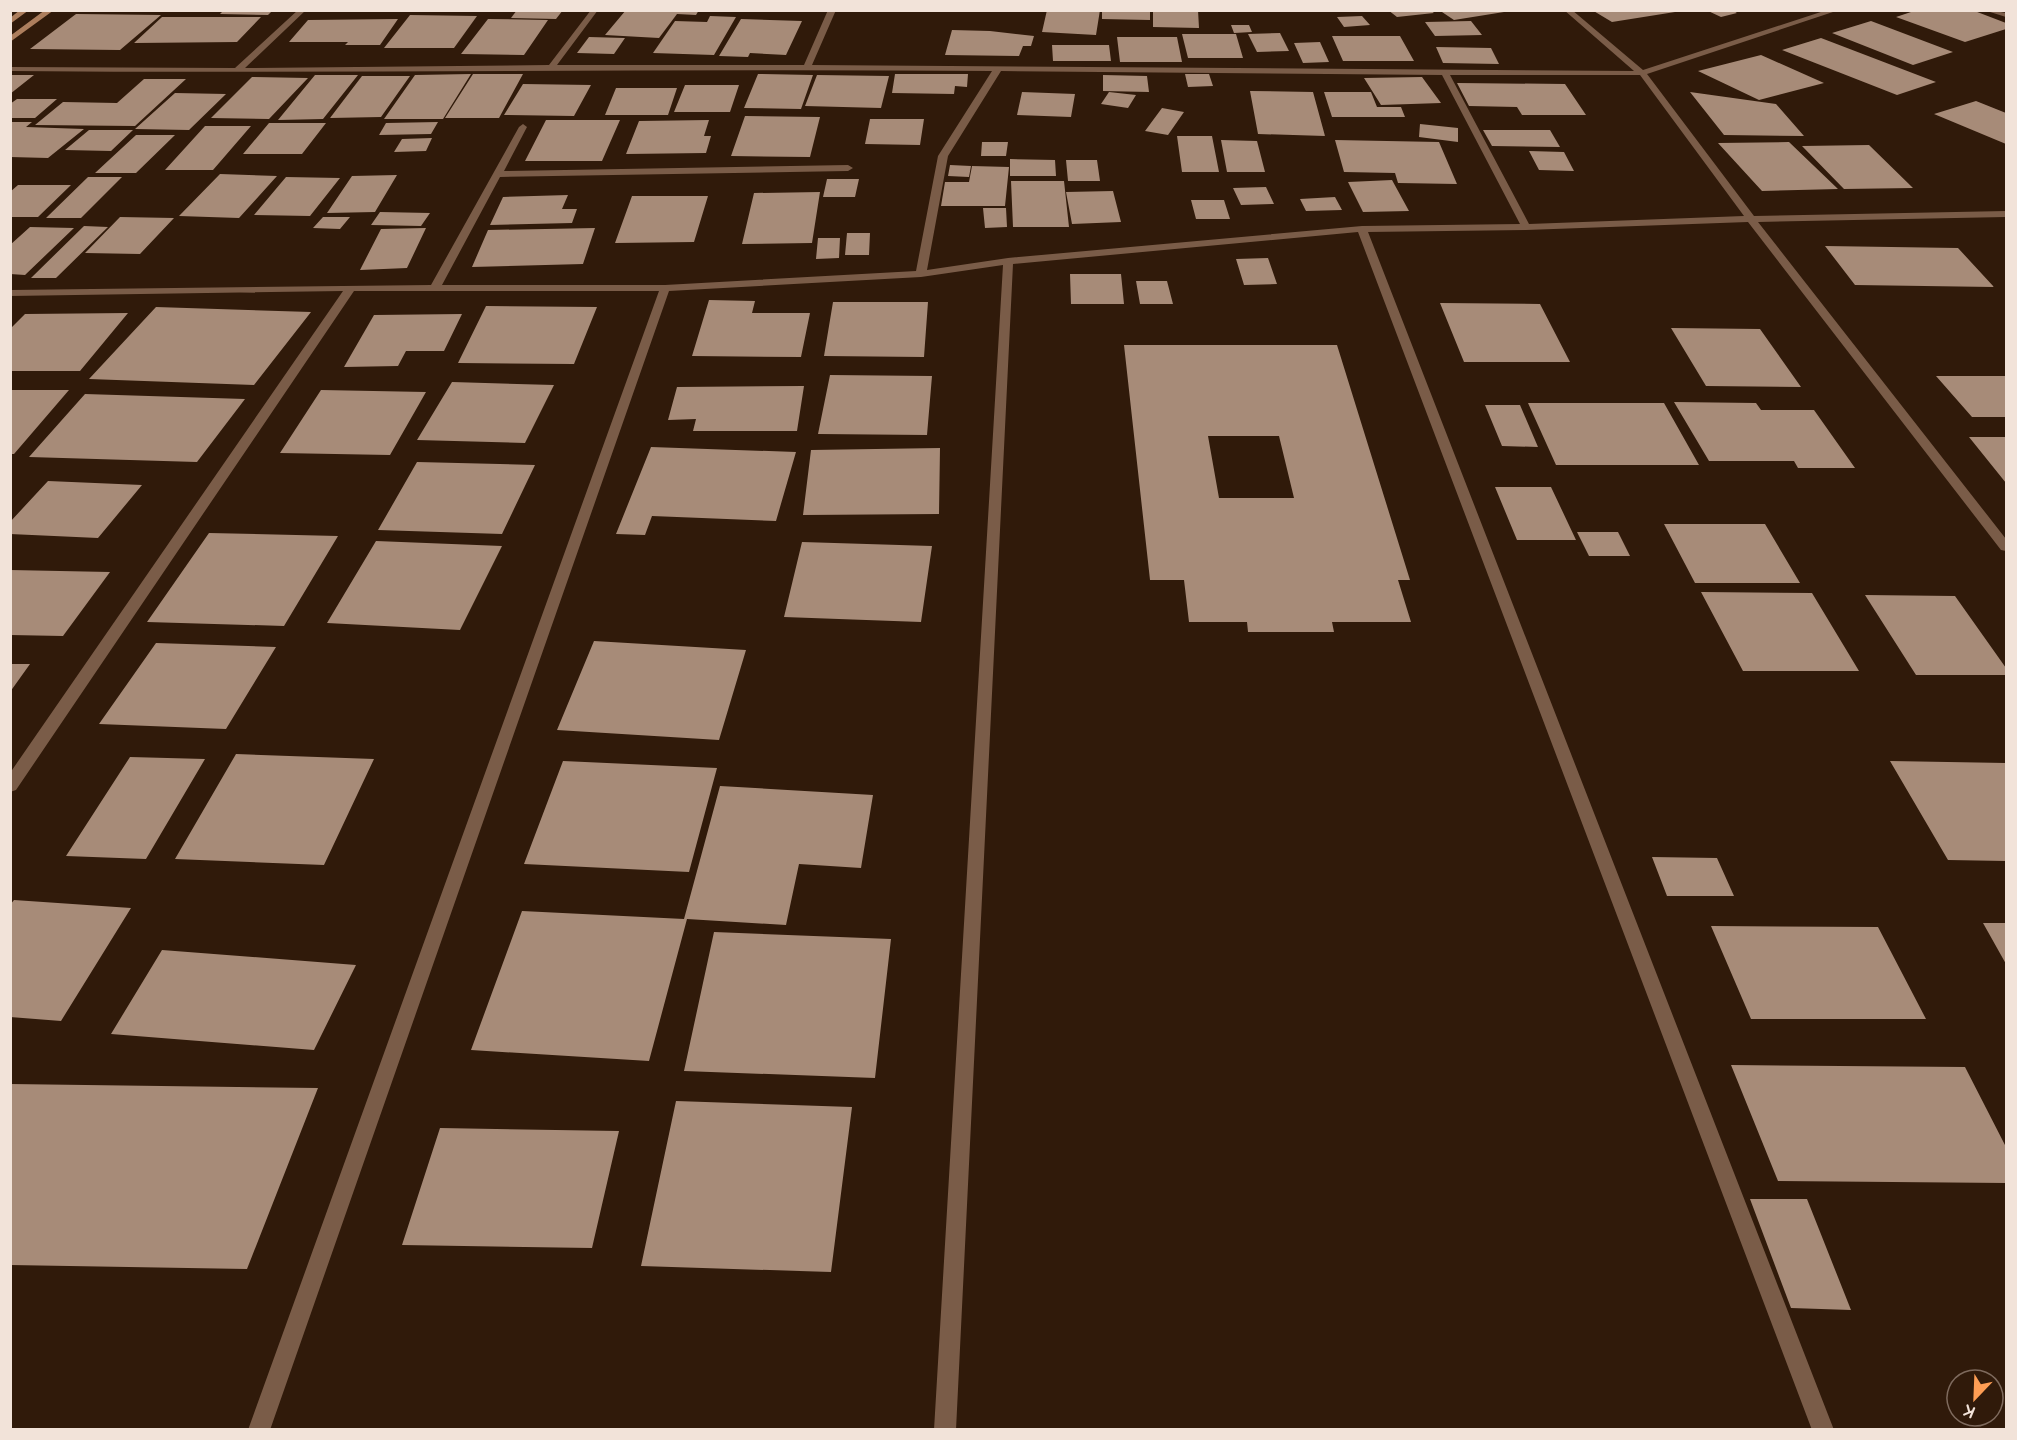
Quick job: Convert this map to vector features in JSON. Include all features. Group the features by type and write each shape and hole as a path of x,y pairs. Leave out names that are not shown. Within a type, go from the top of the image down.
{"street":[{"path":"10,22 26,10"},
{"path":"10,40 51,10"},
{"path":"237,71 303,10"},
{"path":"551,66 595,10"},
{"path":"807,67 832,10"},
{"path":"1567,10 1642,73 1751,219 2007,547"},
{"path":"10,69 237,71 551,66 1642,73 1836,10"},
{"path":"1993,10 2007,15"},
{"path":"921,274 943,156 998,69"},
{"path":"1446,73 1526,227"},
{"path":"435,288 523,127"},
{"path":"498,174 848,168"},
{"path":"10,293 351,288 665,288 921,274 1008,261 1362,229 1526,227 1751,219 2007,214"},
{"path":"1362,229 1823,1430"},
{"path":"945,1430 1008,261"},
{"path":"10,786 351,288"},
{"path":"259,1430 665,288"},
{"path":"10,306 23,293"}],"building":[{"path":"224,10 273,10 268,15 220,14"},
{"path":"517,10 563,10 556,19 511,18"},
{"path":"626,10 699,10 696,15 677,14 659,38 605,35"},
{"path":"1047,10 1100,10 1096,35 1042,32"},
{"path":"1102,10 1150,10 1150,20 1102,19"},
{"path":"1153,10 1198,10 1199,28 1153,27"},
{"path":"1388,10 1430,10 1434,13 1397,17"},
{"path":"1439,10 1503,10 1504,12 1454,20"},
{"path":"1592,10 1675,10 1675,12 1612,22"},
{"path":"1706,10 1732,10 1737,13 1721,17"},
{"path":"1917,10 1972,10 2006,23 2006,29 1965,42 1896,17"},
{"path":"76,14 161,15 120,50 30,49"},
{"path":"410,15 477,16 454,48 384,48"},
{"path":"710,16 736,17 714,55 653,53 675,21 707,22"},
{"path":"1362,16 1370,25 1344,27 1337,17"},
{"path":"162,17 261,17 237,42 134,43"},
{"path":"398,19 380,45 345,45 348,42 289,42 308,20"},
{"path":"488,19 548,20 524,55 461,54"},
{"path":"741,19 802,21 786,55 750,53 748,57 719,56"},
{"path":"1471,21 1482,35 1435,36 1425,22"},
{"path":"1871,21 1953,52 1913,65 1832,33"},
{"path":"1231,25 1249,25 1252,32 1234,33"},
{"path":"952,30 1034,36 1031,46 1023,46 1019,56 945,55"},
{"path":"1280,33 1289,51 1257,52 1248,34"},
{"path":"1182,34 1236,34 1243,58 1188,58"},
{"path":"1332,36 1400,36 1414,61 1343,61"},
{"path":"589,37 625,38 614,54 577,53"},
{"path":"1117,37 1177,37 1182,62 1120,62"},
{"path":"1821,38 1936,82 1897,95 1782,50"},
{"path":"1320,42 1329,62 1303,63 1294,43"},
{"path":"1052,45 1109,45 1111,61 1053,61"},
{"path":"1436,47 1491,48 1499,64 1443,63"},
{"path":"1761,55 1824,83 1759,100 1698,71"},
{"path":"471,74 443,119 384,119 415,75"},
{"path":"473,74 523,74 499,118 445,118"},
{"path":"758,74 813,75 801,109 744,108"},
{"path":"895,74 968,74 967,87 955,86 954,94 892,93"},
{"path":"1185,74 1209,74 1213,86 1188,87"},
{"path":"10,75 34,75 10,94"},
{"path":"315,75 358,75 323,119 278,120"},
{"path":"817,75 889,76 881,108 805,106"},
{"path":"1103,75 1147,76 1149,92 1103,91"},
{"path":"362,76 410,76 381,117 330,118"},
{"path":"252,77 308,78 269,119 211,118"},
{"path":"1422,77 1441,103 1381,105 1364,78"},
{"path":"144,79 186,79 135,126 35,125 63,102 117,103"},
{"path":"1457,83 1565,84 1586,115 1522,115 1517,107 1469,106"},
{"path":"523,84 591,85 574,116 504,115"},
{"path":"685,85 739,85 730,112 674,112"},
{"path":"616,88 677,88 668,115 605,115"},
{"path":"1250,91 1313,92 1325,136 1258,134"},
{"path":"1022,92 1075,94 1071,117 1017,115"},
{"path":"1109,92 1136,95 1128,108 1101,104"},
{"path":"1324,92 1371,92 1377,107 1401,107 1405,117 1332,117"},
{"path":"1690,92 1776,104 1804,136 1724,135"},
{"path":"175,93 226,94 189,130 135,129"},
{"path":"17,99 57,99 35,118 10,118 10,104"},
{"path":"1976,101 2006,113 2006,144 1934,114"},
{"path":"1162,108 1184,112 1168,135 1145,131"},
{"path":"745,116 820,117 810,157 731,156"},
{"path":"870,119 924,119 920,145 865,144"},
{"path":"546,120 620,120 602,161 525,161"},
{"path":"709,120 704,136 711,136 706,153 626,154 639,121"},
{"path":"10,122 32,122 26,127 84,129 48,158 10,157"},
{"path":"438,122 431,134 379,135 386,123"},
{"path":"269,123 326,123 302,154 243,154"},
{"path":"1420,124 1458,128 1458,142 1419,137"},
{"path":"205,126 251,126 213,170 165,170"},
{"path":"89,130 133,130 111,151 65,150"},
{"path":"1483,130 1550,130 1560,147 1492,146"},
{"path":"136,135 175,135 136,173 95,173"},
{"path":"1177,136 1212,136 1219,172 1182,172"},
{"path":"432,138 426,151 394,152 402,139"},
{"path":"1221,140 1257,141 1265,172 1227,172"},
{"path":"1335,140 1439,142 1457,184 1398,183 1395,173 1344,172"},
{"path":"982,142 1008,142 1006,156 981,156"},
{"path":"1789,142 1838,189 1762,191 1718,143"},
{"path":"1869,145 1913,188 1844,189 1802,146"},
{"path":"1529,151 1564,152 1574,171 1539,170"},
{"path":"1010,159 1055,160 1056,176 1010,176"},
{"path":"1066,160 1097,160 1100,181 1068,181"},
{"path":"950,165 971,166 969,177 948,176"},
{"path":"972,166 1009,167 1005,206 941,206 945,182 969,182"},
{"path":"220,174 277,176 239,218 179,216"},
{"path":"397,175 375,212 327,213 352,176"},
{"path":"88,177 122,177 81,218 46,218"},
{"path":"286,177 340,178 310,216 254,215"},
{"path":"827,179 859,179 855,197 823,197"},
{"path":"1392,180 1409,211 1363,212 1348,182"},
{"path":"1011,181 1064,181 1069,227 1013,227"},
{"path":"18,185 71,185 38,217 10,217 10,192"},
{"path":"1266,187 1274,204 1241,205 1233,188"},
{"path":"1113,191 1121,222 1072,224 1066,192"},
{"path":"820,192 812,243 742,244 754,193"},
{"path":"568,195 562,209 577,209 572,223 490,225 503,197"},
{"path":"632,196 708,196 694,242 615,243"},
{"path":"1335,197 1342,210 1306,211 1300,199"},
{"path":"1191,200 1224,200 1230,219 1196,219"},
{"path":"983,208 1006,208 1007,227 985,228"},
{"path":"380,212 430,213 421,226 371,225"},
{"path":"120,217 174,218 140,254 85,253"},
{"path":"323,217 350,217 340,229 313,228"},
{"path":"84,226 108,227 56,278 31,278"},
{"path":"30,227 74,228 25,275 10,274 10,245"},
{"path":"426,228 407,268 360,270 381,229"},
{"path":"595,228 583,264 472,267 488,230"},
{"path":"847,233 870,233 869,255 845,255"},
{"path":"818,238 840,238 839,258 816,259"},
{"path":"1825,246 1958,248 1994,287 1855,285"},
{"path":"1268,258 1277,284 1244,285 1236,259"},
{"path":"1070,274 1121,274 1124,304 1071,304"},
{"path":"1136,281 1167,281 1173,304 1140,304"},
{"path":"709,300 755,301 752,313 810,313 801,357 692,356"},
{"path":"833,302 928,302 924,357 824,356"},
{"path":"1440,303 1540,304 1570,362 1464,362"},
{"path":"486,306 597,307 574,364 458,363"},
{"path":"156,307 311,312 254,385 89,379"},
{"path":"128,313 80,371 10,371 10,329 25,314"},
{"path":"462,314 444,351 406,351 398,366 344,367 374,315"},
{"path":"1671,328 1760,329 1801,387 1706,386"},
{"path":"1124,345 1337,345 1410,580 1398,580 1411,622 1332,622 1334,632 1248,632 1247,622 1189,622 1184,580 1150,580","holes":["1208,436 1279,436 1294,498 1219,498"]},
{"path":"830,375 932,376 927,435 818,434"},
{"path":"1936,376 2006,376 2006,417 1972,417"},
{"path":"452,382 554,385 525,443 417,440"},
{"path":"804,386 797,431 693,431 696,419 668,420 677,387"},
{"path":"10,390 69,390 14,454 10,454"},
{"path":"321,390 426,392 390,455 280,453"},
{"path":"85,394 245,399 197,462 29,457"},
{"path":"1674,402 1756,403 1761,410 1814,410 1855,468 1798,468 1794,461 1709,461"},
{"path":"1528,403 1664,403 1699,465 1556,465"},
{"path":"1485,405 1520,405 1538,447 1502,446"},
{"path":"1969,437 2006,437 2006,483"},
{"path":"651,447 796,452 776,521 652,516 645,535 616,534"},
{"path":"940,448 939,514 803,515 811,450"},
{"path":"417,462 535,465 502,534 378,530"},
{"path":"48,481 142,485 98,538 10,534 10,522"},
{"path":"1495,487 1551,487 1576,540 1517,540"},
{"path":"1664,524 1765,524 1800,583 1695,583"},
{"path":"1577,532 1618,532 1630,556 1589,556"},
{"path":"209,533 338,536 284,626 147,622"},
{"path":"376,541 502,546 460,630 327,623"},
{"path":"802,542 932,546 921,622 784,617"},
{"path":"10,570 110,572 63,636 10,635"},
{"path":"1701,592 1812,593 1859,671 1743,671"},
{"path":"1865,595 1955,596 2006,668 2006,675 1916,675"},
{"path":"594,641 746,650 719,740 557,730"},
{"path":"156,643 276,647 226,729 99,724"},
{"path":"10,664 30,664 10,692"},
{"path":"236,754 374,759 324,865 175,859"},
{"path":"130,757 205,759 146,859 66,856"},
{"path":"563,761 717,768 689,872 524,864"},
{"path":"1890,761 2006,763 2006,861 1948,860"},
{"path":"720,786 873,795 861,868 799,864 786,925 687,919 649,1061 471,1050 522,911 684,919"},
{"path":"1652,857 1717,858 1734,896 1667,896"},
{"path":"14,900 131,908 61,1021 10,1017 10,905"},
{"path":"1983,923 2006,923 2006,964"},
{"path":"1711,926 1878,927 1926,1019 1751,1019"},
{"path":"714,932 891,939 875,1078 684,1071"},
{"path":"162,950 356,965 314,1050 111,1034"},
{"path":"1731,1065 1965,1067 2006,1147 2006,1183 1778,1181"},
{"path":"10,1084 318,1088 247,1269 10,1265"},
{"path":"676,1101 852,1107 831,1272 641,1266"},
{"path":"440,1128 619,1131 592,1248 402,1245"},
{"path":"1750,1199 1807,1199 1851,1310 1791,1308"}]}
